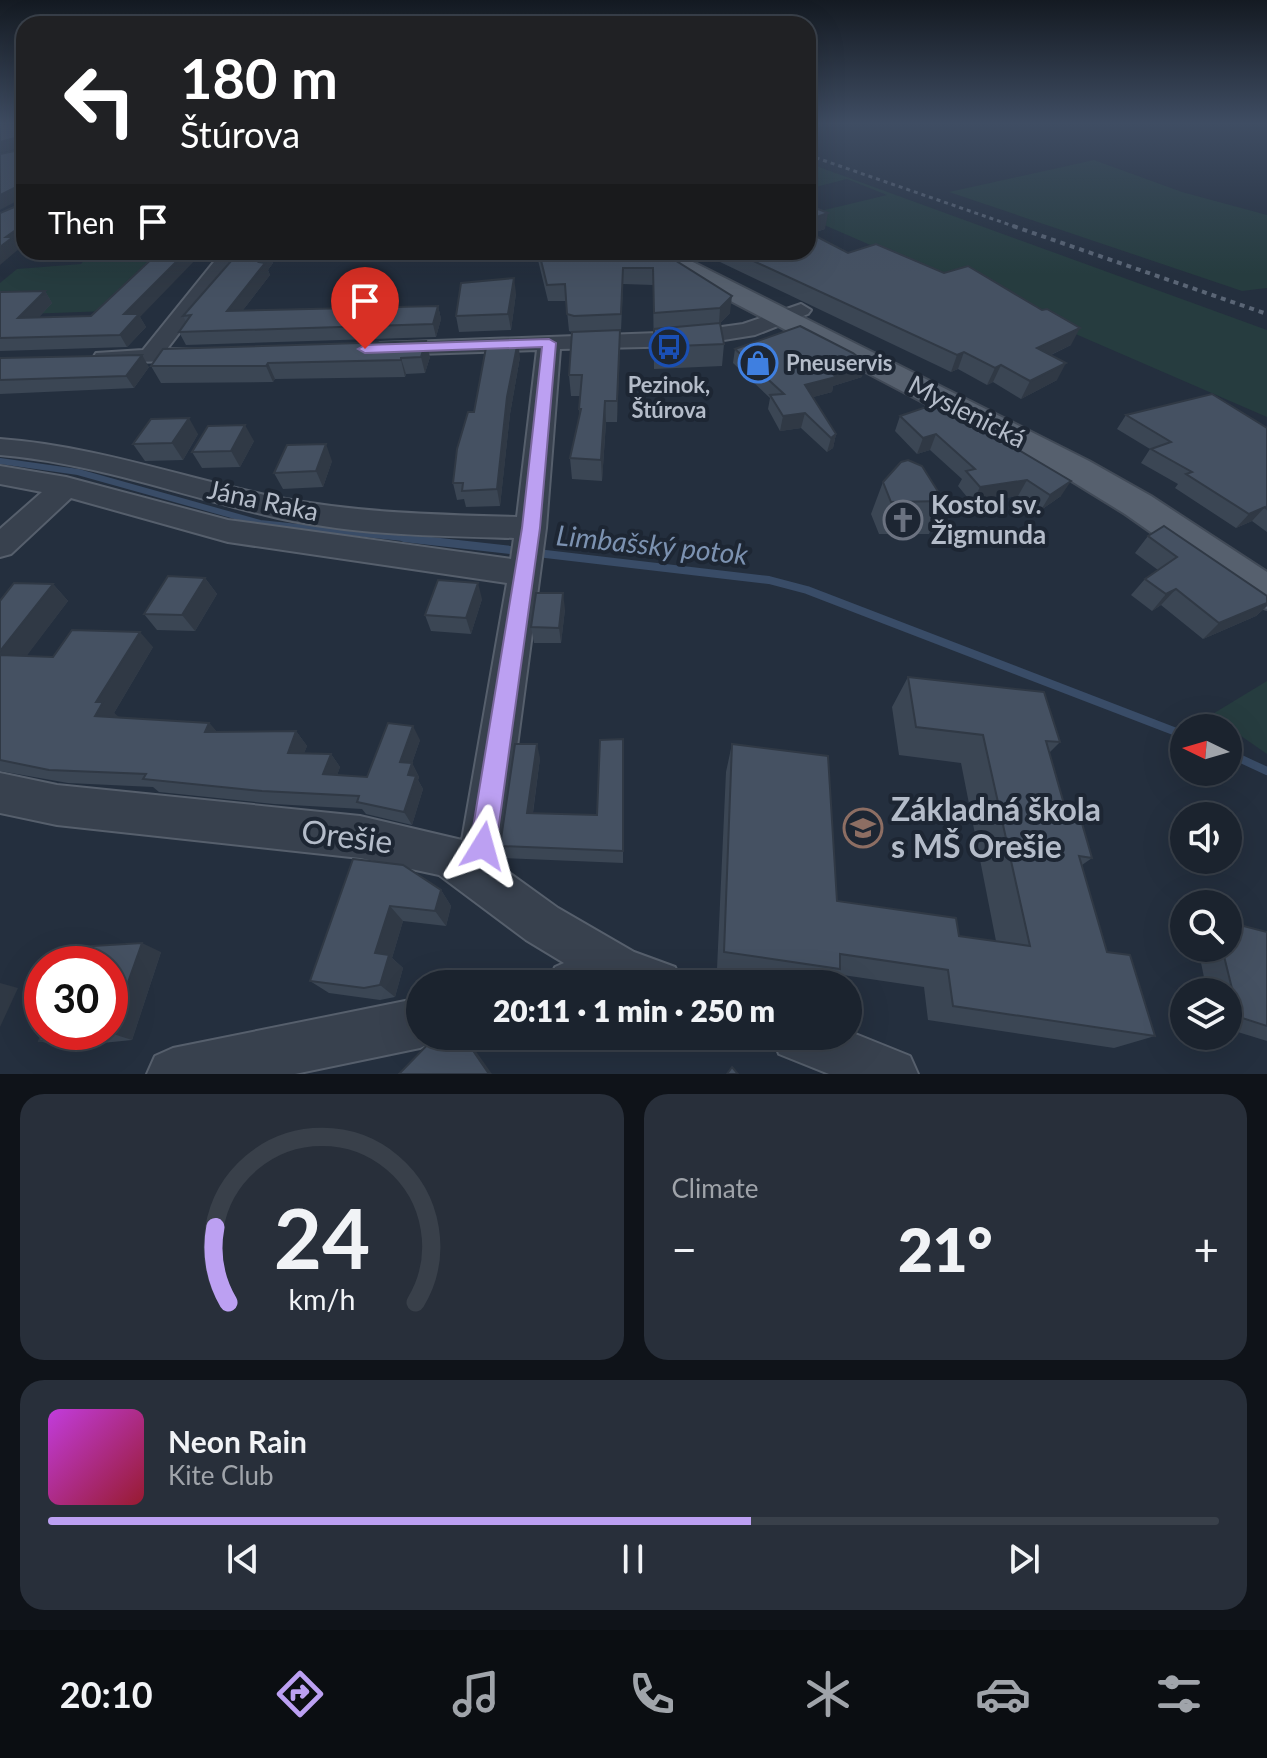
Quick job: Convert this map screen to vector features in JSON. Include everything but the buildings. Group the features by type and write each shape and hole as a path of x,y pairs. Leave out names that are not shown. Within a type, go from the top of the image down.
{"main road":[{"name":"Myslenická","path":"672,260 952,386 1180,508 1267,561"},
{"name":"Myslenická","path":"690,260 1077,469 1138,505 1267,593"}],"street":[{"path":"150,356 226,260"},
{"path":"373,349 716,336 792,315"},
{"path":"478,876 527,551 549,343"},
{"path":"75,359 229,354"},
{"name":"Jána Raka","path":"0,447 64,453 110,462 282,509 448,526 527,551"},
{"path":"0,475 66,487 228,531 527,551"},
{"path":"0,546 66,487"},
{"name":"Orešie","path":"0,793 57,805 360,837 449,856 542,924 627,970"},
{"path":"173,1074 406,1026"},
{"path":"832,1050 892,1074"}],"green space":[{"path":"816,174 839,174 1267,330 1267,417 816,221 816,212 887,195 847,179 816,187"},
{"path":"1030,174 1133,174 1182,192 1267,215 1267,288 1242,291 949,192"},
{"path":"85,260 157,260 108,311 0,315 0,283 17,269 81,264"},
{"path":"1267,681 1267,754 1242,737 1242,714 1213,714"}],"waterway":[{"name":"Limbašský potok","path":"0,461 78,472 260,523 420,540"},
{"name":"Limbašský potok","path":"404,538 420,540"},
{"name":"Limbašský potok","path":"420,540 520,551"},
{"name":"Limbašský potok","path":"537,553 769,580 807,590 1170,730"},
{"name":"Limbašský potok","path":"1242,759 1267,771"}],"railway":[{"path":"863,174 1019,228"},
{"path":"1013,226 1267,314"}],"place":[{"name":"Pezinok, Štúrova","path":"669,347"},
{"name":"Pneuservis","path":"758,363"},
{"name":"Kostol sv. Žigmunda","path":"903,520"},
{"name":"Základná škola s MŠ Orešie","path":"863,828"}],"route":[{"path":"365,349 549,343 531,528 483,846"}]}
